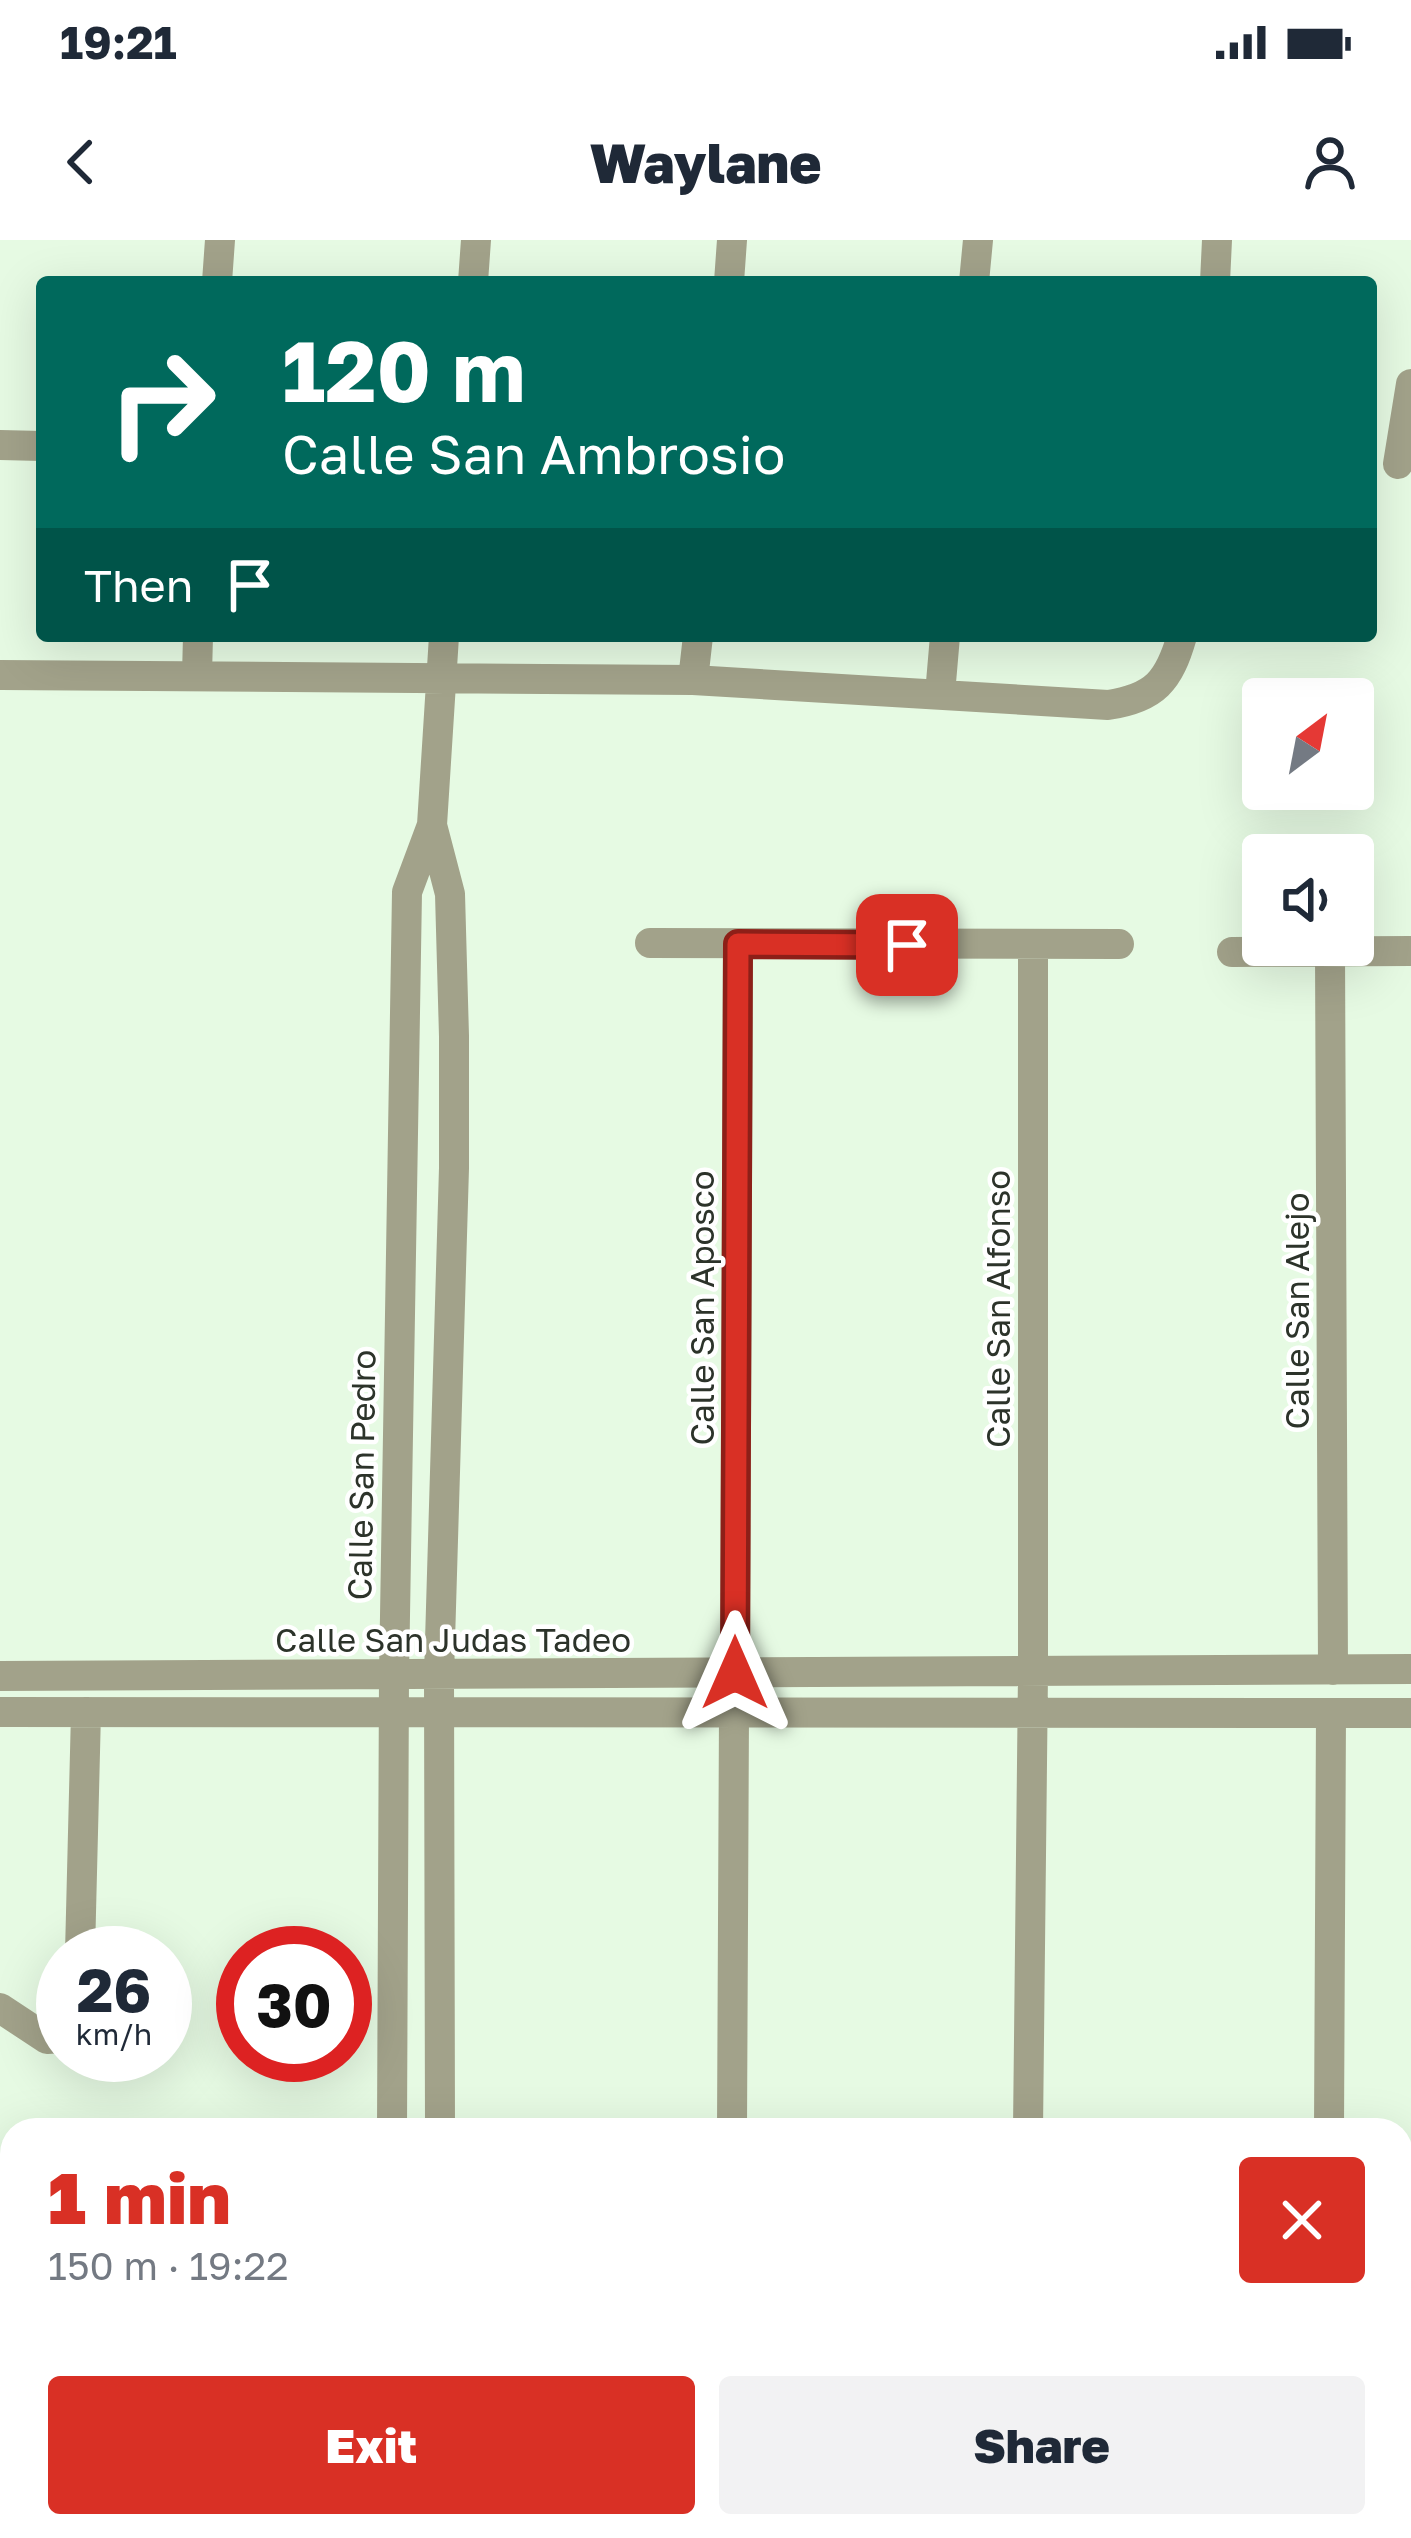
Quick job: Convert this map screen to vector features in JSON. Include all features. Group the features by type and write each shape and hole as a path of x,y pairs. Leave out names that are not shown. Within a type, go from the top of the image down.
{"street":[{"path":"217,276 220,240"},
{"path":"473,276 476,240"},
{"path":"729,276 732,240"},
{"path":"975,276 978,240"},
{"path":"1215,276 1217,240"},
{"path":"1394,464 1411,384"},
{"path":"0,445 36,446"},
{"path":"197,675 198,642"},
{"name":"Calle San Pedro","path":"392,2118 407,892 432,825 444,642"},
{"path":"693,680 697,642"},
{"path":"940,694 944,642"},
{"path":"0,676 693,680 1108,705 1136,701 1159,686 1180,642"},
{"name":"Calle San Pedro","path":"432,825 450,894 454,1036 440,1675 440,2118"},
{"path":"650,943 1119,944"},
{"name":"Calle San Aposco","path":"735,1673 738,944"},
{"name":"Calle San Alfonso","path":"1028,2118 1033,946"},
{"path":"1374,951 1411,951"},
{"path":"1232,952 1242,952"},
{"name":"Calle San Alejo","path":"1330,966 1333,1670"},
{"name":"Calle San Judas Tadeo","path":"0,1676 1411,1669"},
{"path":"0,1712 1411,1714"},
{"path":"81,1926 86,1712"},
{"path":"732,2118 734,1712"},
{"path":"1329,2118 1330,1713"},
{"path":"0,2008 36,2032"}],"route":[{"path":"735,1673 738,944 907,945"}]}
